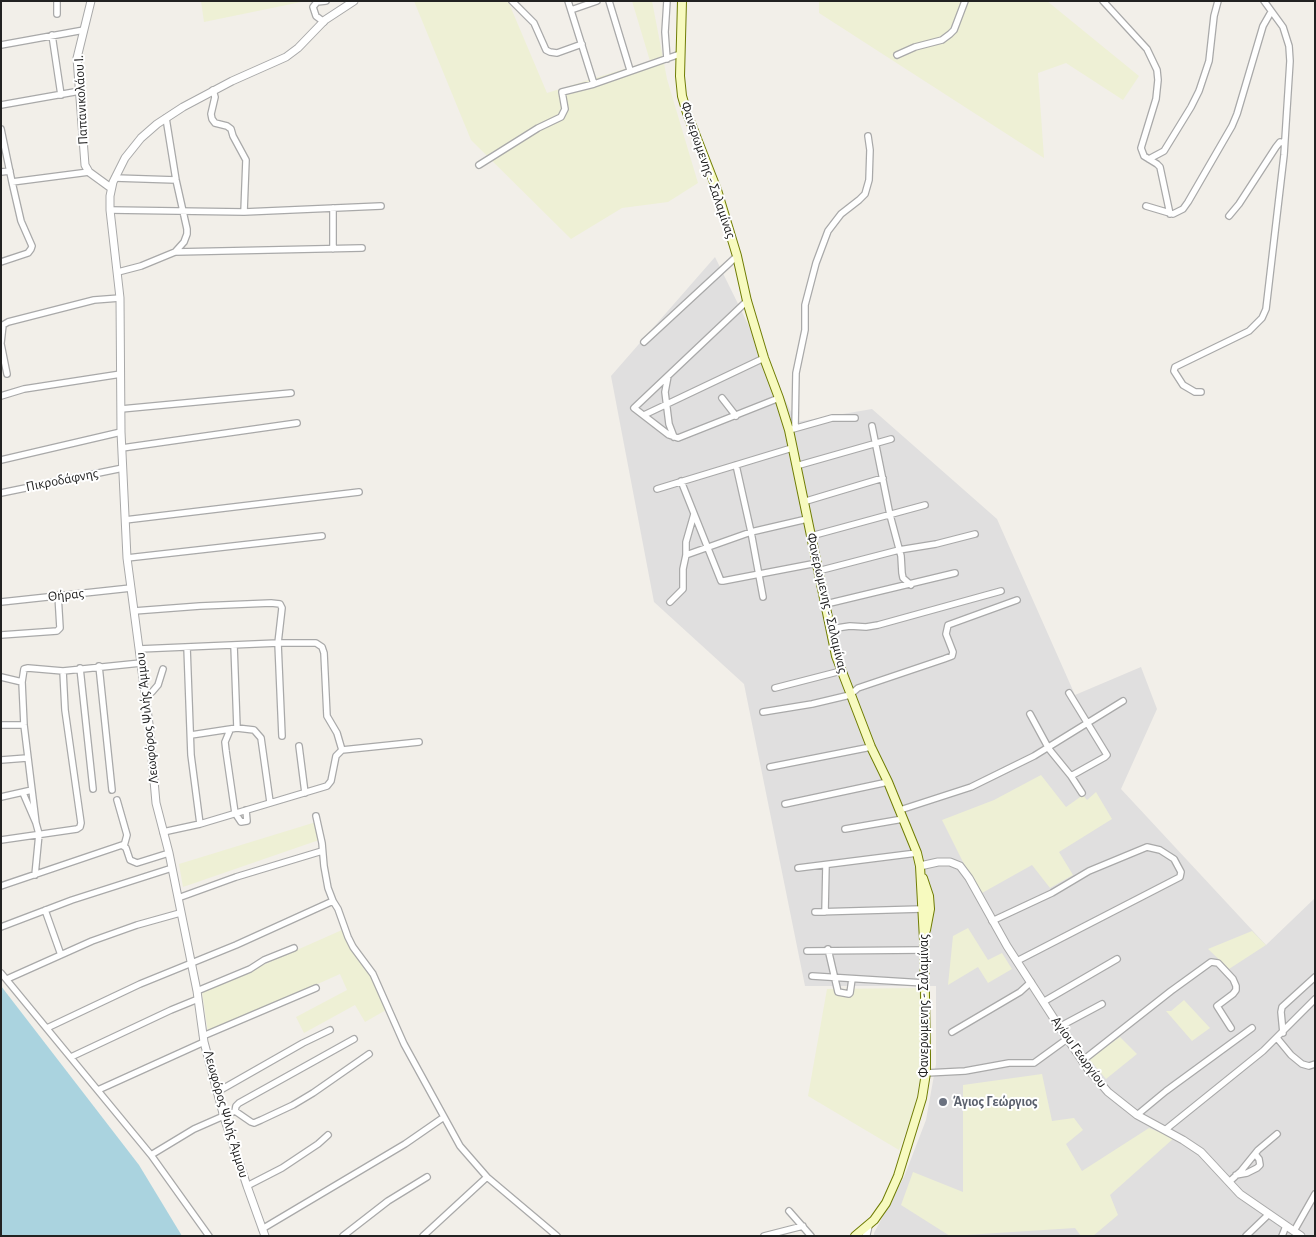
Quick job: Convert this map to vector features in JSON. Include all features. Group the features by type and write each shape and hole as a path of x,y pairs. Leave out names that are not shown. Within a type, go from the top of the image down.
{"main road":[{"name":"Φανερωμενης - Σαλαμίνας","path":"682,1 680,54 682,96 717,190 764,358 792,429 792,448 830,629 841,671 871,747 900,810 917,853 921,870 926,1073 919,1108 898,1176 883,1207 868,1227 855,1236"},
{"path":"921,870 929,896 930,909 924,940"}],"street":[{"path":"57,1 57,14"},
{"name":"Παπανικολάου Ι.","path":"88,172 85,165 77,58 91,1"},
{"path":"324,22 316,16 313,7 317,2 326,1"},
{"name":"Λεωφόρος Ψιλής Άμμου","path":"264,1232 217,1092 204,1039 197,991 169,853 156,803 125,520 121,432 120,298 110,210 111,188 125,158 141,138 166,118 213,90 286,57 347,3 354,1"},
{"path":"512,1 534,23 546,50 557,53 582,44"},
{"path":"568,1 594,84"},
{"path":"571,10 597,1"},
{"path":"609,1 630,70"},
{"path":"667,1 664,32 668,58"},
{"path":"897,55 915,47 942,40 950,34 954,30 965,1"},
{"path":"1104,1 1147,49 1157,70 1156,99 1141,148 1144,156 1157,164 1161,171 1170,214"},
{"path":"1149,159 1164,151 1199,91 1209,60 1214,16 1218,1"},
{"path":"1201,392 1195,392 1183,385 1174,371 1175,367 1249,331 1259,322 1264,314 1284,143 1290,61 1289,46 1283,27 1264,1"},
{"path":"1146,206 1170,214 1182,209 1188,202 1232,126 1263,26 1271,12"},
{"path":"1,45 84,30"},
{"path":"52,35 61,95"},
{"path":"479,164 538,128 561,117 565,109 562,92 594,84 680,54"},
{"path":"213,90 215,98 212,106 212,119 215,123 231,129 246,160 244,212"},
{"path":"1,106 80,91"},
{"path":"166,118 187,234 184,242 175,252"},
{"path":"1,129 21,221 32,246 32,250 28,253 1,262"},
{"path":"855,418 832,418 792,429 796,373 804,330 805,305 818,257 828,231 841,214 865,194 869,180 870,150 868,136"},
{"path":"1229,216 1239,204 1276,147 1280,142 1284,143"},
{"path":"1,172 10,171"},
{"path":"12,182 88,172 111,188"},
{"path":"115,178 176,180"},
{"path":"110,210 244,212 381,206"},
{"path":"333,208 333,248"},
{"path":"118,272 141,266 175,252 362,248"},
{"path":"644,342 737,256"},
{"path":"7,374 1,344 3,325 8,322 94,300 120,298"},
{"path":"747,301 634,408 678,438 779,398"},
{"path":"644,415 764,358"},
{"path":"1,396 24,389 121,374"},
{"path":"668,376 665,392 669,424 674,437"},
{"path":"121,409 291,393"},
{"path":"722,398 736,416"},
{"path":"122,448 297,423"},
{"path":"872,426 899,550 903,578 912,584"},
{"path":"1,460 121,432"},
{"path":"796,466 891,439"},
{"path":"657,488 792,448"},
{"path":"736,465 763,597"},
{"name":"Πικροδάφνης","path":"1,493 123,468"},
{"path":"803,502 883,478"},
{"path":"681,481 721,581 758,573 818,567 936,544 975,534"},
{"path":"125,520 359,492"},
{"path":"811,536 925,505"},
{"path":"670,602 683,589 686,542 694,514"},
{"path":"686,555 751,532 807,519"},
{"path":"128,558 322,536"},
{"path":"826,604 955,573"},
{"name":"Θήρας","path":"1,602 131,588"},
{"path":"830,629 850,626 874,626 1001,591"},
{"path":"1,635 57,631 60,628 58,595"},
{"path":"763,712 812,704 850,695 858,688 952,656 953,652 946,634 948,625 1017,600"},
{"path":"134,611 200,606 280,604 282,608 278,643 282,736"},
{"path":"139,648 278,643 316,644 322,647 324,653 327,716 337,733 342,750"},
{"path":"234,645 237,728"},
{"path":"187,647 191,755 200,824"},
{"path":"35,875 39,834 27,758 24,725 22,682 24,669 62,671 141,663"},
{"path":"99,666 112,790"},
{"path":"80,668 93,789"},
{"path":"145,696 158,685 163,669"},
{"path":"1,840 80,827 62,671"},
{"path":"775,688 841,671"},
{"path":"1,677 22,682"},
{"path":"1069,693 1106,751 1106,756 1071,776"},
{"path":"900,810 971,787 1049,748 1123,701"},
{"path":"1030,714 1049,748 1082,793"},
{"path":"1,725 24,725"},
{"path":"191,735 237,728 254,730 261,738 270,802"},
{"path":"230,730 225,742 234,813 241,822 247,821 246,810"},
{"path":"163,832 200,824 305,793 330,783 336,756 342,750 419,742"},
{"path":"298,746 305,793"},
{"path":"770,767 871,747"},
{"path":"1,760 27,758"},
{"path":"785,804 888,782"},
{"path":"1,797 32,790"},
{"path":"23,793 36,822"},
{"path":"117,800 127,835 124,846 130,860 137,863 169,853"},
{"path":"316,816 322,843 326,878 333,901 353,947 373,974 404,1044 460,1146 487,1177 557,1236"},
{"path":"844,829 903,819"},
{"path":"1,886 122,845 124,846"},
{"path":"992,921 1052,893 1089,871 1147,847 1160,850 1174,859 1179,868 1180,877 1017,961"},
{"path":"178,898 236,877 322,852"},
{"path":"798,868 917,853"},
{"name":"Αγίου Γεωργίου","path":"921,870 938,862 950,862 960,866 969,878 992,921 1059,1027 1082,1061 1108,1092 1137,1115 1201,1152 1240,1194 1301,1236"},
{"path":"825,912 826,865"},
{"path":"1,927 45,910 172,868"},
{"path":"47,1028 333,901"},
{"path":"814,912 922,909"},
{"path":"45,910 61,955"},
{"path":"7,979 116,932 180,913"},
{"path":"197,991 294,948"},
{"path":"808,951 828,949 924,950"},
{"path":"828,949 837,990 842,994 850,993 852,979"},
{"path":"1043,1002 1117,959"},
{"path":"1082,1061 1171,990 1212,962 1218,963 1236,986 1233,994 1217,1006 1231,1028"},
{"path":"1,973 151,1155 209,1236"},
{"path":"812,976 924,983"},
{"path":"1283,1033 1282,1007 1315,977"},
{"path":"952,1032 1020,992 1031,982"},
{"path":"98,1090 316,988"},
{"path":"71,1057 198,999"},
{"path":"1165,1130 1247,1065 1283,1033 1315,999"},
{"path":"1059,1027 1102,1004"},
{"path":"1137,1115 1180,1080 1252,1028"},
{"path":"217,1092 303,1043 330,1030"},
{"path":"1277,1038 1291,1055 1302,1064 1309,1066 1315,1064"},
{"path":"235,1112 236,1106 239,1104 354,1039"},
{"path":"926,1073 965,1072 1009,1063 1034,1063 1067,1039"},
{"path":"235,1112 254,1123 293,1105 313,1093 368,1054"},
{"path":"151,1155 194,1129 235,1112"},
{"path":"264,1232 405,1144 444,1116"},
{"path":"1229,1182 1277,1134"},
{"path":"247,1186 282,1168 328,1135"},
{"path":"1236,1175 1246,1173 1260,1165 1259,1159 1255,1154"},
{"path":"344,1236 388,1201 427,1177"},
{"path":"423,1236 487,1177"},
{"path":"1294,1231 1315,1194"},
{"path":"789,1211 811,1236"},
{"path":"1246,1236 1269,1214"},
{"path":"764,1236 803,1226"},
{"path":"1282,1236 1286,1226"},
{"path":"866,1236 868,1227"}],"shaded area":[{"path":"715,257 796,422 872,409 997,519 1075,695 1141,667 1157,709 1121,789 1266,945 1315,898 1315,1236 874,1236 904,1177 926,1120 936,1064 936,986 805,986 744,684 654,602 611,376"}],"green space":[{"path":"201,1 306,1 204,22"},
{"path":"414,1 508,1 547,93 650,61 632,1 652,1 667,79 698,183 668,202 622,208 571,239 471,140"},
{"path":"819,1 1047,1 1139,76 1123,100 1066,63 1038,73 1044,158 819,13"},
{"path":"1041,775 1066,807 1083,795 1087,800 1096,792 1112,819 1059,852 1073,875 1050,888 1032,865 982,893 963,862 942,820 994,800"},
{"path":"316,822 319,840 183,887 179,864"},
{"path":"968,928 988,960 1002,953 1012,969 988,983 978,967 948,985 953,936"},
{"path":"342,930 353,951 370,974 386,1010 365,1022 355,1005 304,1033 296,1017 347,990 340,974 208,1033 202,992"},
{"path":"1252,931 1266,945 1229,969 1208,949"},
{"path":"921,988 922,1070 913,1112 899,1150 808,1096 827,989"},
{"path":"1184,1000 1210,1028 1192,1041 1166,1011 1171,1011"},
{"path":"1120,1037 1137,1054 1106,1079 1089,1059"},
{"path":"1042,1074 1052,1121 1074,1118 1083,1130 1066,1144 1082,1171 1149,1128 1174,1138 1110,1195 1118,1215 1093,1236 1081,1236 1075,1228 950,1236 901,1205 913,1172 963,1192 963,1085"}],"water":[{"path":"1,986 139,1165 182,1236 1,1236"}],"place":[{"name":"Άγιος Γεώργιος","path":"943,1102"}]}
